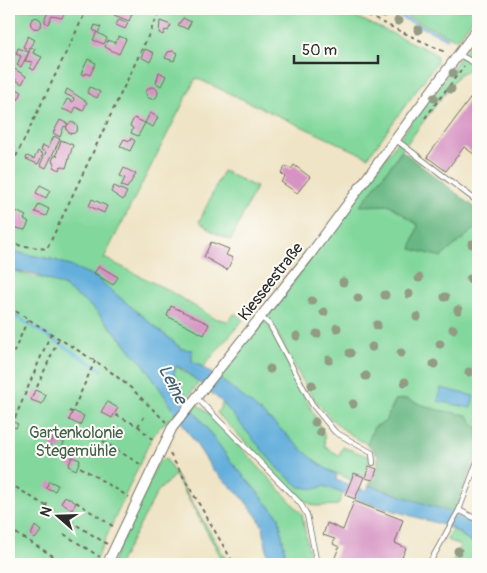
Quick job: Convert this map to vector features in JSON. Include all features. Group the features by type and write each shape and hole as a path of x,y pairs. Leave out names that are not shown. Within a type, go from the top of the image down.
{"street":[{"name":"Kiesseestraße","path":"108,563 163,445 175,425 214,373 261,317 478,28"}],"lane":[{"path":"457,56 478,65"},
{"path":"395,139 478,202"},
{"path":"261,317 270,325 312,404 336,432 372,453 373,463"},
{"path":"197,396 300,503 307,516 317,564"},
{"path":"429,564 458,512 478,460"},
{"path":"458,512 478,520"}],"path":[{"path":"9,16 12,9"},
{"path":"9,171 87,9"},
{"path":"9,244 47,249 161,9"},
{"path":"353,9 457,56"},
{"path":"9,307 95,361 175,425"},
{"path":"9,383 12,375 10,360 27,320"},
{"path":"15,418 51,333"},
{"path":"37,388 58,339"},
{"path":"68,411 72,412 95,361"},
{"path":"116,415 138,426 151,440 163,445 234,564"},
{"path":"138,426 144,417"},
{"path":"96,437 151,470"},
{"path":"80,467 137,501"},
{"path":"9,483 116,549"},
{"path":"46,507 47,501"},
{"path":"76,502 110,525 124,531"},
{"path":"9,529 66,564"},
{"path":"64,534 108,563"}],"green space":[{"path":"13,9 339,9 432,52 437,56 437,62 368,157 196,78 104,258 166,289 214,318 228,321 235,313 243,320 203,367 191,361 192,350 182,349 94,276 55,260 9,251 9,18"},
{"path":"391,9 478,9 478,12 457,40"},
{"path":"478,33 478,53 475,63 472,67 459,74 361,205 390,205 418,225 440,257 478,226 478,430 467,415 437,410 406,399 395,400 385,422 374,427 367,444 349,434 321,407 300,376 272,323 269,327 324,434 325,447 339,455 343,447 370,457 364,477 354,473 351,480 318,465 277,426 218,378 217,375 267,317"},
{"path":"402,151 478,210 478,226 441,257 411,249 418,225 390,205 360,206"},
{"path":"223,171 256,187 231,240 213,232 199,222"},
{"name":"Gartenkolonie Stegemühle","path":"9,270 56,282 78,295 94,309 143,363 176,413 160,427 151,439 94,564 9,564"},
{"path":"176,366 199,382 187,399 174,374"},
{"path":"406,399 437,410 467,415 478,430 478,452 454,514 369,485 377,469 378,456 367,444 374,427 385,422 396,400"},
{"path":"223,402 279,470 343,493 338,505 315,506 300,499 217,413"},
{"path":"197,404 211,415 302,514 311,564 287,564 279,517 229,459 194,411"},
{"path":"166,459 229,564 225,564 175,475 158,491 119,564 111,564 157,465 160,460"},
{"path":"452,529 478,547 478,564 452,564 460,545 447,540"}],"water":[{"name":"Leine","path":"9,251 55,260 94,276 182,349 192,350 192,361 226,383 247,400 313,459 337,475 336,480 367,491 369,485 452,513 478,528 478,547 455,530 443,525 364,502 324,486 316,489 300,487 279,470 222,402 183,369 176,366 174,374 197,415 229,459 279,517 287,564 269,564 263,527 258,518 242,497 213,470 143,363 94,309 65,287 34,274 9,270"},
{"path":"441,388 474,396 471,408 438,401"}],"building":[{"path":"50,9 65,11 62,18 52,16 48,24 45,22 45,18"},
{"path":"117,9 132,14 129,21 114,15"},
{"path":"34,18 38,18 41,23 40,27 34,28 31,25 31,21"},
{"path":"183,18 191,22 187,29 178,25"},
{"path":"119,19 128,23 125,29 116,25"},
{"path":"160,21 171,25 168,31 165,30 163,35 159,33"},
{"path":"95,25 101,27 98,33 107,38 104,44 93,40 97,32 93,30"},
{"path":"28,36 35,40 28,49 23,47"},
{"path":"119,36 126,39 119,54 105,47 108,40 115,43"},
{"path":"31,47 35,49 33,53 42,57 34,70 30,68 33,62 25,61"},
{"path":"18,48 29,52 21,67 17,65 21,56 16,54"},
{"path":"145,49 154,53 150,62 141,57"},
{"path":"173,51 177,53 174,61 165,58 168,52"},
{"path":"88,59 96,63 90,75 86,73 85,75 81,74"},
{"path":"11,67 26,76 22,84 9,75"},
{"path":"159,72 166,76 161,86 156,83"},
{"path":"13,87 22,92 18,100 9,96"},
{"path":"90,87 100,92 97,98 87,93"},
{"path":"152,87 158,93 152,99 146,93"},
{"path":"478,88 478,157 464,147 446,171 427,157"},
{"path":"67,89 87,102 83,111 76,107 73,113 62,109 67,99 73,102 74,98 65,94"},
{"path":"150,113 158,117 153,127 145,123"},
{"path":"134,118 145,123 138,136 131,133 133,128 130,126"},
{"path":"60,120 68,124 66,127 64,126 60,137 53,133"},
{"path":"72,122 78,128 72,134 66,128"},
{"path":"54,136 60,139 46,168 40,165 46,152 41,150 43,145 48,148"},
{"path":"131,138 135,141 130,151 120,146 124,139 130,141"},
{"path":"61,140 73,145 66,168 61,166 59,170 53,167 55,163 52,161 54,156 58,156 56,155"},
{"path":"38,151 43,154 38,164 26,159 27,156 34,159"},
{"path":"294,165 310,177 297,193 281,182 285,177 281,173 286,166 291,169"},
{"path":"124,168 136,174 127,188 121,186 125,178 120,176"},
{"path":"40,185 50,190 46,198 36,193"},
{"path":"114,186 127,192 123,200 111,192"},
{"path":"92,199 107,206 104,213 89,206"},
{"path":"39,204 49,209 46,216 35,212"},
{"path":"14,210 26,216 24,219 29,222 25,230 12,227 12,220 10,219"},
{"path":"211,242 229,249 226,255 233,258 227,270 204,257"},
{"path":"99,266 118,277 113,285 94,273"},
{"path":"171,306 209,324 204,335 167,316"},
{"path":"35,390 46,395 42,404 31,400"},
{"path":"107,402 118,408 112,418 101,412"},
{"path":"73,411 84,416 80,425 69,420"},
{"path":"9,420 18,424 16,428 13,427 9,435"},
{"path":"53,438 64,442 61,451 50,447"},
{"path":"72,457 80,460 76,470 68,466"},
{"path":"369,466 377,469 373,480 365,478"},
{"path":"354,473 364,477 355,499 345,495"},
{"path":"49,481 58,485 55,491 46,488"},
{"path":"65,496 76,503 72,510 61,503"},
{"path":"354,501 403,520 395,543 406,548 399,564 337,564 338,561 334,560 339,547 333,544 335,539 323,535 327,523 343,530"},
{"path":"35,526 41,531 35,539 31,535"}],"waterway":[{"path":"384,9 447,38"},
{"path":"9,312 102,370"}]}
